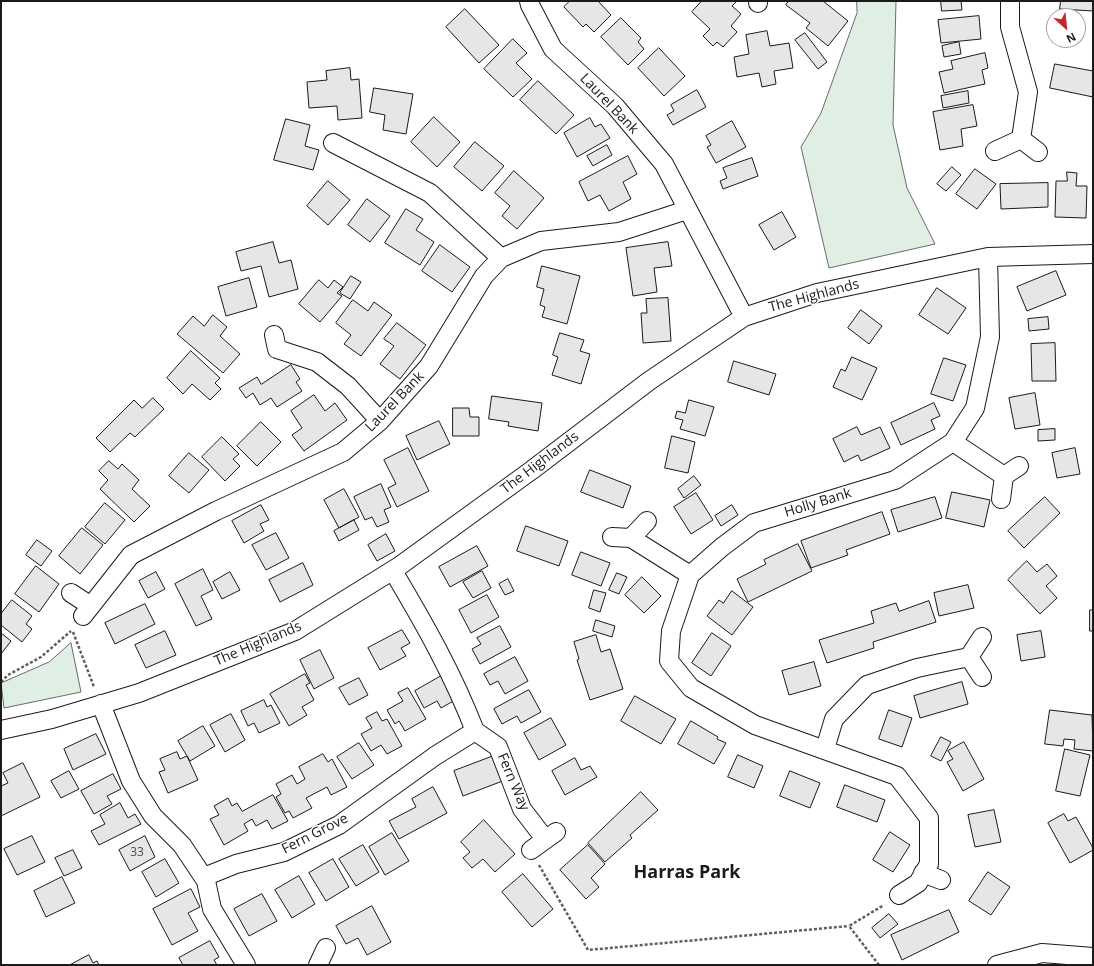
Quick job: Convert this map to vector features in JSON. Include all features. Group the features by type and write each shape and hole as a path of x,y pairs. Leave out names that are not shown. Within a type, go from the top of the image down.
{"street":[{"name":"Laurel Bank","path":"529,1 553,49 615,106 664,164 744,317"},
{"path":"1010,1 1010,27 1028,92 1021,139"},
{"path":"995,151 1021,139"},
{"path":"1021,139 1038,152"},
{"path":"333,143 430,193 501,258"},
{"name":"Laurel Bank","path":"82,617 132,555 216,511 343,452 380,421 429,366 484,276 501,258 541,241 619,232 687,210"},
{"name":"The Highlands","path":"1,730 52,719 139,693 295,631 393,571 526,475 649,381 744,317 817,293 988,257 1093,254"},
{"name":"Holly Bank","path":"690,575 722,547 754,524 895,480 953,442 975,408 990,338 988,257"},
{"path":"274,334 277,349 317,362 348,386 380,421"},
{"path":"953,442 1012,471 1001,499"},
{"path":"631,538 647,521"},
{"path":"612,537 631,538 690,575 671,631 669,661 691,688 755,724 897,776 929,818 929,864 918,883 900,895"},
{"path":"393,571 435,642 461,694 475,731"},
{"path":"71,593 82,617"},
{"path":"825,749 834,719 867,685 917,668 969,658 982,636"},
{"path":"969,658 982,677"},
{"path":"101,704 131,781 153,816 182,845 204,877 212,909 246,965"},
{"name":"Fern Way","path":"475,731 498,747 522,809 551,836 531,850"},
{"name":"Fern Grove","path":"204,877 236,864 284,852 339,825 393,785 475,731"},
{"path":"923,873 941,880"},
{"path":"318,965 326,948"},
{"path":"997,965 1042,953 1093,957"}],"path":[{"path":"1,682 8,675 41,657 82,617"},
{"path":"82,617 101,704"},
{"path":"531,850 588,950 849,926 900,895"},
{"path":"849,926 879,965"}],"green space":[{"path":"857,1 896,1 893,125 907,188 935,244 829,268 801,147 821,113 857,13"},
{"path":"71,643 81,692 4,708 1,683 49,662"}],"building":[{"path":"570,1 598,1 611,15 594,32 586,24 583,27 564,7"},
{"path":"702,1 737,1 732,6 741,14 731,26 737,32 723,47 717,42 713,46 703,36 710,29 692,12"},
{"path":"789,1 823,1 848,21 828,46 806,28 810,23 786,5"},
{"path":"941,1 961,1 962,10 942,11"},
{"path":"1061,1 1093,1 1093,11 1086,11 1086,8 1060,8"},
{"path":"465,9 499,45 479,63 446,27"},
{"path":"979,16 981,39 941,43 938,20"},
{"path":"621,18 641,38 638,42 644,49 628,65 601,37"},
{"path":"767,31 770,46 789,43 793,68 774,71 776,84 762,87 759,73 737,77 734,57 749,54 746,35"},
{"path":"805,33 827,62 818,69 795,40"},
{"path":"513,39 527,53 516,63 532,79 513,97 484,69"},
{"path":"959,42 961,54 944,57 942,46"},
{"path":"659,48 685,76 664,96 638,68"},
{"path":"985,53 988,68 982,70 985,84 944,93 939,72 953,69 951,61"},
{"path":"1055,64 1093,71 1093,97 1050,88"},
{"path":"350,68 351,80 359,79 362,118 338,120 337,106 309,108 307,82 327,80 326,71"},
{"path":"538,81 574,115 556,134 520,100"},
{"path":"374,88 413,94 406,134 383,130 385,115 370,112"},
{"path":"697,90 706,107 673,125 667,115 674,111 671,105"},
{"path":"968,91 969,103 943,108 941,96"},
{"path":"973,105 977,126 961,129 963,146 940,150 933,112"},
{"path":"434,117 460,142 437,167 411,142"},
{"path":"590,118 595,127 601,124 610,138 577,157 564,133"},
{"path":"286,119 310,125 305,146 319,150 313,170 274,160"},
{"path":"732,121 746,147 716,163 707,147 711,145 706,136"},
{"path":"475,142 504,166 482,191 454,167"},
{"path":"607,145 612,155 593,166 587,156"},
{"path":"628,156 637,174 623,182 631,199 609,211 600,195 588,201 579,182"},
{"path":"752,158 758,176 723,189 720,181 727,178 723,168"},
{"path":"952,167 961,175 946,191 937,184"},
{"path":"975,169 996,184 977,209 956,194"},
{"path":"514,171 544,198 517,229 502,216 510,206 495,193"},
{"path":"1067,172 1077,173 1076,186 1087,186 1086,218 1055,217 1056,181 1067,181"},
{"path":"328,181 350,200 328,225 307,206"},
{"path":"1048,183 1048,207 1001,209 1000,184"},
{"path":"367,199 390,216 370,242 348,225"},
{"path":"406,209 423,219 416,230 434,242 420,265 385,243"},
{"path":"782,212 796,237 774,250 759,225"},
{"path":"273,242 279,263 291,260 298,289 269,297 261,266 241,271 236,252"},
{"path":"668,242 672,266 654,268 657,292 633,296 626,248"},
{"path":"440,245 470,267 452,292 422,271"},
{"path":"542,266 580,276 567,324 542,317 545,307 540,305 544,289 537,287"},
{"path":"1056,271 1066,295 1027,311 1017,287"},
{"path":"351,276 361,282 350,299 340,293"},
{"path":"249,278 257,307 226,316 218,287"},
{"path":"319,280 328,288 334,280 343,287 337,293 342,296 320,322 299,304"},
{"path":"937,288 966,308 948,334 919,315"},
{"path":"668,298 671,341 643,343 641,313 647,313 646,299"},
{"path":"353,300 368,311 374,302 392,315 361,356 344,344 351,335 336,323"},
{"path":"861,310 882,326 869,344 848,328"},
{"path":"213,315 227,327 220,336 240,354 223,373 177,334 193,316 204,326"},
{"path":"1048,317 1049,329 1029,331 1028,319"},
{"path":"397,323 426,345 400,379 380,364 394,346 384,339"},
{"path":"560,333 584,340 580,351 590,354 581,384 552,375 558,357 553,355"},
{"path":"1055,343 1056,381 1032,381 1031,344"},
{"path":"191,351 220,378 215,383 221,389 210,400 192,384 183,394 167,378"},
{"path":"852,357 877,368 862,400 833,387 841,369 845,371"},
{"path":"944,358 966,365 953,401 931,394"},
{"path":"734,361 776,374 769,395 728,382"},
{"path":"291,365 300,379 296,382 302,391 277,407 271,398 260,405 253,393 246,398 239,388 257,377 261,384"},
{"path":"1035,393 1040,425 1015,429 1009,398"},
{"path":"314,395 325,411 335,403 347,420 304,451 292,435 302,428 291,411"},
{"path":"492,396 542,403 538,431 508,426 509,422 489,419"},
{"path":"153,398 164,409 135,437 130,433 110,452 96,438 134,400 142,408"},
{"path":"689,400 714,407 705,436 680,429 683,420 675,418 677,411 685,413"},
{"path":"934,403 940,416 931,420 935,429 901,445 891,423"},
{"path":"453,408 469,408 470,417 479,417 479,436 453,436"},
{"path":"439,421 450,444 417,460 406,436"},
{"path":"261,422 281,442 257,466 237,446"},
{"path":"857,427 861,435 880,427 890,448 861,461 858,455 844,462 833,439"},
{"path":"1055,429 1055,440 1038,441 1038,430"},
{"path":"672,436 695,442 688,473 665,468"},
{"path":"222,437 239,454 233,459 240,466 225,481 202,457"},
{"path":"408,448 429,491 397,507 388,488 396,484 384,460"},
{"path":"1075,448 1080,474 1057,478 1052,453"},
{"path":"189,453 209,470 189,493 169,476"},
{"path":"109,461 118,469 122,464 139,480 132,489 150,506 134,522 100,489 108,480 99,471"},
{"path":"590,470 631,486 623,508 581,492"},
{"path":"694,476 701,485 684,498 678,489"},
{"path":"381,484 391,507 384,510 389,522 377,527 372,517 365,520 354,497"},
{"path":"344,489 359,517 339,528 324,500"},
{"path":"952,492 990,500 984,527 946,518"},
{"path":"696,493 713,520 691,534 674,507"},
{"path":"935,497 942,518 898,532 891,510"},
{"path":"1045,497 1060,513 1024,548 1008,531"},
{"path":"105,503 125,520 105,544 85,527"},
{"path":"261,505 269,520 260,524 264,531 244,543 232,521"},
{"path":"732,505 738,515 721,526 715,516"},
{"path":"882,512 890,534 846,550 848,555 811,568 801,541"},
{"path":"354,520 359,530 339,541 334,531"},
{"path":"526,526 568,541 559,566 517,551"},
{"path":"82,528 103,545 80,574 59,556"},
{"path":"276,533 289,558 266,570 252,545"},
{"path":"386,534 395,551 377,561 368,545"},
{"path":"37,540 52,551 41,566 26,555"},
{"path":"798,544 812,571 748,602 737,579 766,564 764,560"},
{"path":"477,546 488,566 450,587 439,567"},
{"path":"581,552 610,563 601,586 572,575"},
{"path":"1027,561 1037,572 1047,564 1057,576 1046,586 1057,598 1040,614 1008,580"},
{"path":"303,563 313,585 280,602 269,580"},
{"path":"36,566 59,584 39,612 15,594"},
{"path":"203,569 213,590 201,596 212,619 196,626 175,584"},
{"path":"482,571 491,588 473,598 463,582"},
{"path":"156,572 165,589 148,598 139,581"},
{"path":"230,572 240,590 222,599 213,582"},
{"path":"617,573 627,577 619,594 609,590"},
{"path":"642,577 661,596 644,613 625,595"},
{"path":"508,579 514,591 505,595 499,584"},
{"path":"968,585 974,608 939,616 934,593"},
{"path":"594,590 606,593 600,612 589,608"},
{"path":"732,591 753,607 732,635 707,616 719,600 723,603"},
{"path":"487,595 499,617 471,633 459,610"},
{"path":"12,600 32,616 26,624 32,629 22,642 1,625 1,614"},
{"path":"929,601 936,622 873,642 874,648 827,663 819,640 874,623 871,611 896,603 899,611"},
{"path":"145,604 155,624 115,644 105,623"},
{"path":"1090,610 1093,610 1093,631 1090,631"},
{"path":"596,620 615,626 612,637 593,631"},
{"path":"500,626 511,647 480,664 472,649 481,644 477,638"},
{"path":"402,630 410,643 401,648 406,656 380,670 368,648"},
{"path":"165,631 176,655 146,668 135,645"},
{"path":"1041,631 1045,657 1021,661 1017,635"},
{"path":"1,633 11,641 1,654"},
{"path":"712,633 731,646 711,676 692,663"},
{"path":"596,635 601,652 610,649 623,689 590,700 577,660 579,659 574,642"},
{"path":"320,650 334,678 314,689 300,660"},
{"path":"515,657 528,681 505,694 498,681 490,685 484,674"},
{"path":"814,662 821,686 789,695 782,671"},
{"path":"305,674 310,683 306,685 314,700 302,707 307,715 289,726 270,694"},
{"path":"443,675 457,699 441,708 437,701 424,708 415,691"},
{"path":"359,678 368,695 349,705 339,688"},
{"path":"962,682 968,704 920,718 914,696"},
{"path":"408,688 426,719 405,731 399,721 395,724 387,710 403,701 398,693"},
{"path":"529,690 541,712 521,723 517,716 502,724 494,709"},
{"path":"635,696 676,719 661,744 621,721"},
{"path":"264,700 267,707 271,705 280,723 259,733 254,723 248,726 241,711"},
{"path":"889,710 912,718 902,747 879,739"},
{"path":"1050,710 1092,715 1093,751 1074,749 1075,740 1064,739 1063,746 1045,744"},
{"path":"377,712 382,721 387,719 402,746 387,754 381,745 371,751 361,734 372,728 366,718"},
{"path":"231,714 245,740 225,752 210,725"},
{"path":"551,718 566,745 539,760 524,733"},
{"path":"691,721 718,737 717,739 726,743 714,764 678,744"},
{"path":"203,726 215,746 190,761 178,741"},
{"path":"96,734 106,754 73,770 64,749"},
{"path":"941,737 951,742 941,761 931,756"},
{"path":"964,742 984,779 963,791 947,762 953,759 948,751"},
{"path":"359,743 374,765 352,779 337,757"},
{"path":"1065,749 1090,755 1080,796 1056,791"},
{"path":"177,752 180,759 187,756 198,780 168,793 159,772 165,770 160,759"},
{"path":"323,754 328,762 332,759 347,787 331,795 327,787 306,798 312,808 293,818 289,811 285,813 276,797 281,794 276,784 292,775 297,784 305,779 299,767"},
{"path":"499,754 508,779 463,796 454,771"},
{"path":"738,755 763,766 754,788 728,777"},
{"path":"575,758 581,770 590,766 597,777 565,795 552,771"},
{"path":"23,763 40,797 1,816 1,786 8,783 3,773"},
{"path":"69,771 79,789 61,798 51,781"},
{"path":"790,771 820,783 810,808 780,796"},
{"path":"113,774 121,789 107,796 112,804 94,814 81,791"},
{"path":"845,785 885,800 877,822 837,807"},
{"path":"433,787 447,813 399,839 389,821 416,807 412,799"},
{"path":"641,792 658,810 630,835 632,838 605,862 588,843"},
{"path":"273,795 288,821 272,829 267,820 256,826 252,819 244,824 248,831 224,845 210,819 219,815 214,806 228,798 232,806 237,803 242,811"},
{"path":"120,803 128,818 135,814 141,824 99,845 91,831 105,824 100,815"},
{"path":"994,810 1001,842 975,847 968,815"},
{"path":"1064,814 1068,821 1076,817 1093,848 1093,850 1070,863 1048,823"},
{"path":"484,820 515,854 495,872 483,859 472,868 463,858 470,852 461,842"},
{"path":"890,832 910,845 893,872 873,860"},
{"path":"392,833 409,861 385,875 369,847"},
{"path":"32,836 45,862 17,875 4,849"},
{"path":"145,836 155,857 130,871 119,850"},
{"path":"363,845 379,872 356,886 339,859"},
{"path":"588,845 605,864 591,878 599,887 586,899 560,870"},
{"path":"73,850 82,868 64,876 55,858"},
{"path":"165,859 179,883 156,897 142,872"},
{"path":"333,859 349,887 326,901 309,873"},
{"path":"988,872 1010,887 991,915 969,901"},
{"path":"523,874 553,909 532,927 502,892"},
{"path":"299,876 315,904 292,918 275,890"},
{"path":"62,877 75,903 46,917 34,891"},
{"path":"191,889 200,907 188,913 198,931 172,945 153,909"},
{"path":"262,894 277,921 249,936 234,909"},
{"path":"372,906 391,942 367,955 358,938 346,944 336,926"},
{"path":"949,910 959,932 902,960 891,935"},
{"path":"889,914 898,924 880,938 872,928"},
{"path":"210,941 219,957 214,960 217,965 183,965 179,958"},
{"path":"89,955 93,963 97,961 99,965 70,965"}],"district":[{"name":"Harras Park","path":"687,873"}]}
